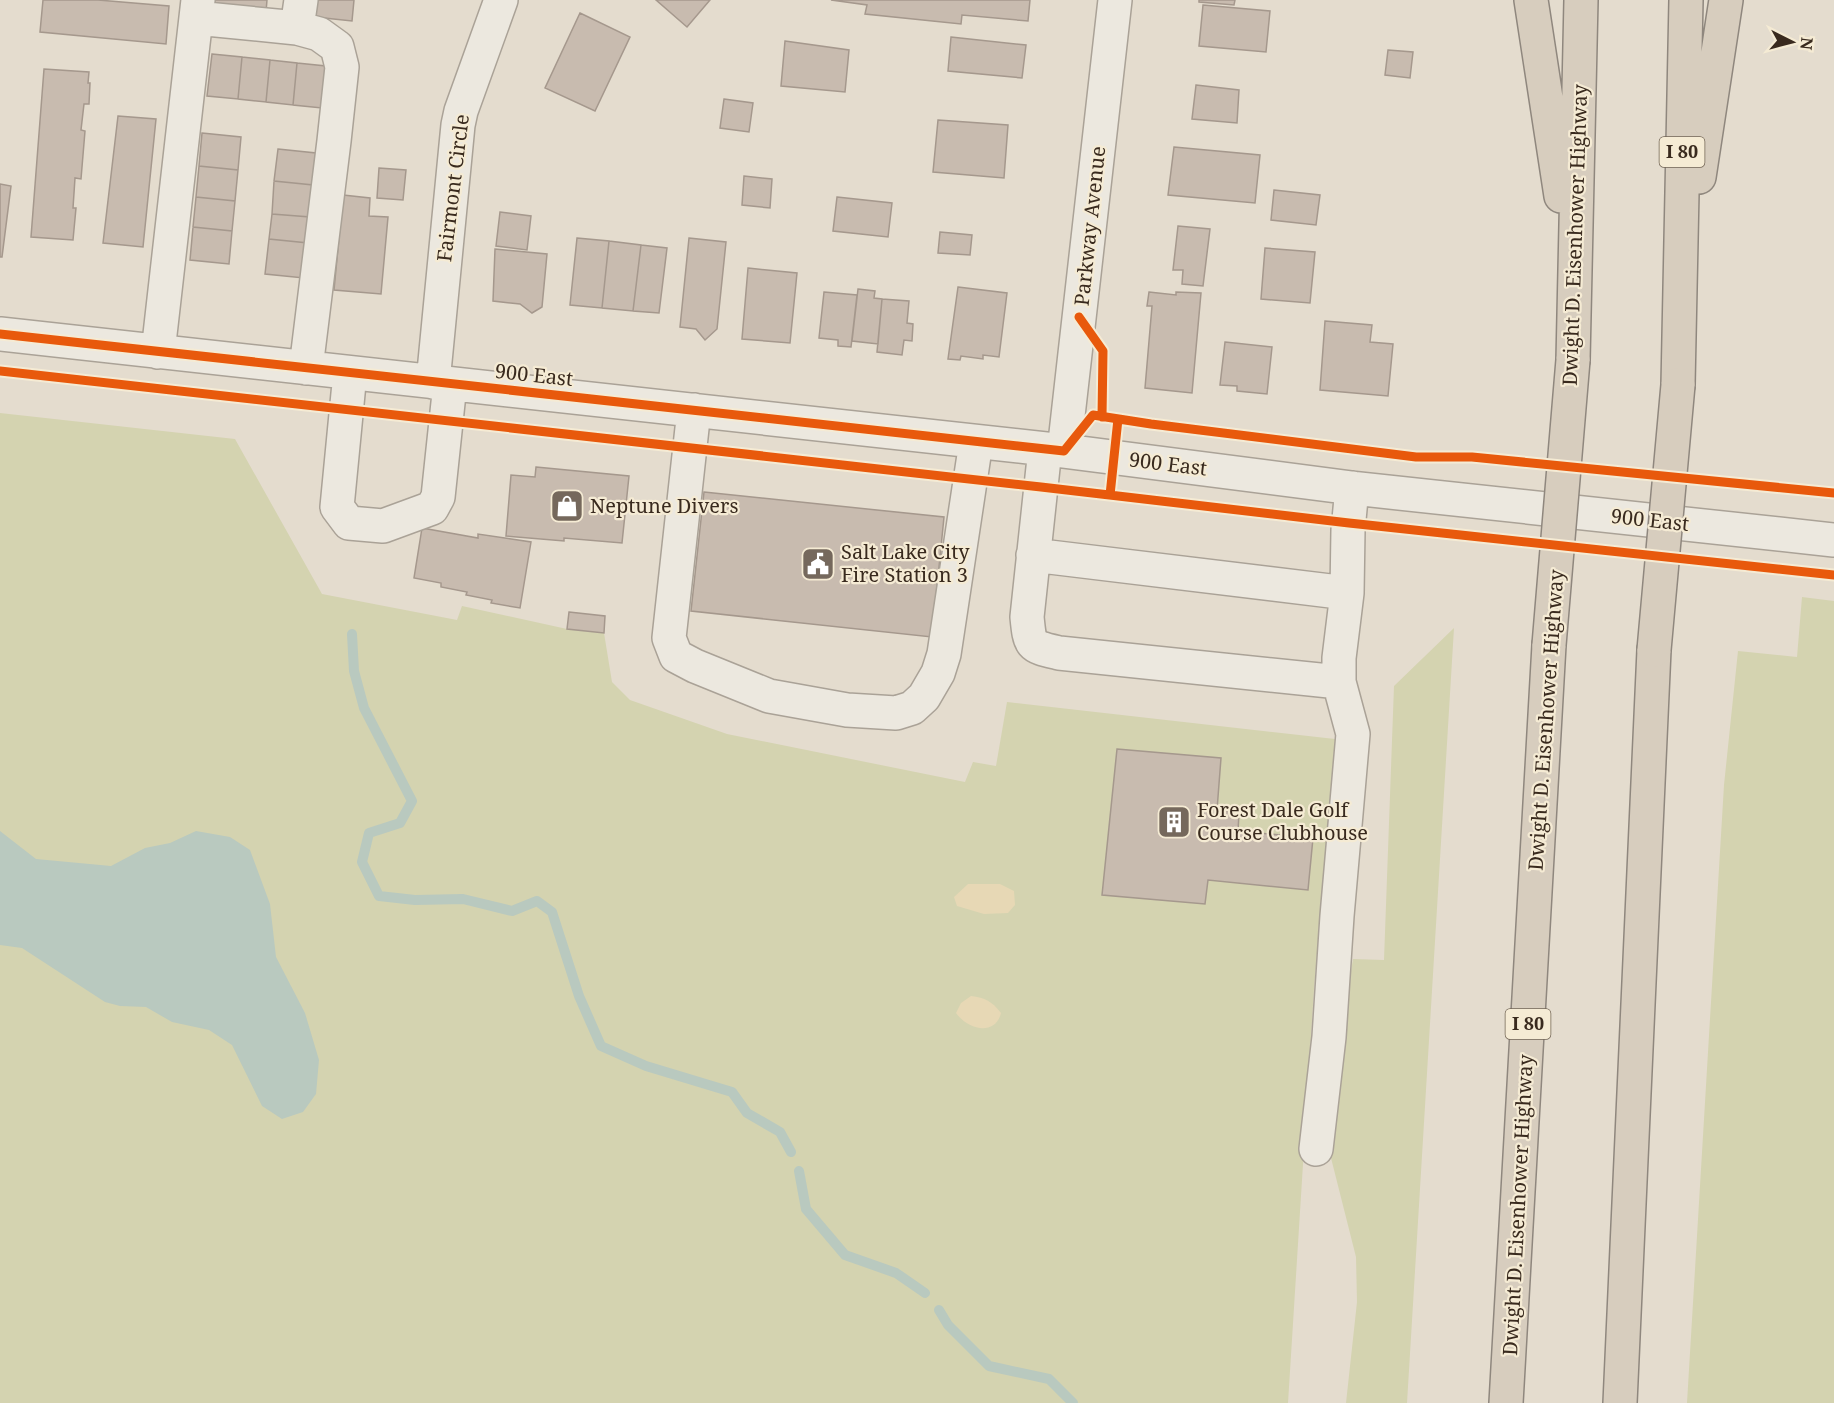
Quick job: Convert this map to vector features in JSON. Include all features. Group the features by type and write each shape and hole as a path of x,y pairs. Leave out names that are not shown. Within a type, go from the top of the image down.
{"highway":[{"path":"1531,0 1575,287"},
{"name":"Dwight D. Eisenhower Highway","path":"1506,1403 1549,645 1573,360 1581,0"},
{"name":"I 80","path":"1620,1403 1654,650 1678,385 1686,0"},
{"path":"1679,303 1726,0"}],"street":[{"name":"Fairmont Circle","path":"350,373 337,507 350,523 383,526 432,508 438,497 441,383 461,111 501,0"},
{"name":"Parkway Avenue","path":"1115,0 1054,450 1033,555 1027,617 1029,639 1036,648 1059,653 1339,682"},
{"path":"158,351 161,308 197,9 299,14 319,34 337,47 342,68 306,368"},
{"name":"900 East","path":"0,334 1054,450 1352,488 1834,540"},
{"path":"694,410 669,638 676,656 694,666 769,696 847,710 896,713 912,708 924,697 938,673 948,632 976,442"},
{"path":"1316,1149 1329,1037 1353,734 1339,682 1339,658 1347,592 1348,530 1352,488"},
{"path":"1033,555 1347,592"}],"green space":[{"path":"0,413 235,439 322,594 457,620 462,606 567,629 604,633 612,682 630,700 727,734 965,782 973,762 996,766 1007,702 1335,739 1314,989 1288,1403 0,1403"},
{"path":"1802,597 1834,601 1834,1403 1687,1403 1724,785 1738,651 1797,657"},
{"path":"1454,628 1407,1403 1346,1403 1357,1302 1356,1257 1330,1154 1345,1008 1353,959 1384,960 1394,686"}],"sand":[{"path":"968,884 1000,884 1014,891 1015,905 1008,913 984,914 957,906 954,897"},
{"path":"971,996 988,1001 994,1006 1001,1013 998,1021 987,1028 980,1028 961,1019 956,1013 961,1003"}],"shaded area":[{"path":"0,831 36,859 111,866 145,848 170,843 196,831 230,837 250,850 270,904 276,957 305,1013 319,1060 316,1094 303,1112 282,1119 262,1106 232,1045 209,1030 172,1022 146,1007 120,1006 105,1002 22,948 0,945"}],"building":[{"path":"43,0 98,0 169,6 166,44 40,32"},
{"path":"207,0 267,0 266,12 206,6"},
{"path":"317,0 354,0 352,21 315,17"},
{"path":"656,0 710,0 687,27"},
{"path":"831,0 1030,0 1028,21 962,15 961,24 865,14 867,5"},
{"path":"1199,0 1235,0 1234,5 1199,2"},
{"path":"1203,5 1270,11 1266,52 1199,46"},
{"path":"580,13 630,37 595,111 545,88"},
{"path":"951,37 1026,45 1022,78 948,71"},
{"path":"785,41 849,50 845,92 781,86"},
{"path":"1388,50 1413,52 1410,78 1385,75"},
{"path":"212,54 242,57 238,99 207,96"},
{"path":"242,57 270,60 266,102 238,99"},
{"path":"270,60 297,63 293,105 266,102"},
{"path":"297,63 326,66 322,108 293,105"},
{"path":"44,69 89,72 89,104 84,104 81,130 85,131 81,179 75,178 73,208 76,208 73,240 31,237"},
{"path":"1196,85 1239,90 1237,123 1192,119"},
{"path":"724,99 753,103 749,132 720,128"},
{"path":"118,116 156,119 143,247 103,243"},
{"path":"938,120 1008,125 1004,178 933,172"},
{"path":"202,133 241,137 238,170 199,166"},
{"path":"1174,147 1260,155 1255,203 1168,195"},
{"path":"278,149 316,153 313,185 274,181"},
{"path":"199,166 238,170 235,201 196,197"},
{"path":"379,168 406,170 403,200 377,198"},
{"path":"744,176 772,179 770,208 742,205"},
{"path":"274,181 313,185 310,217 272,214"},
{"path":"0,184 11,186 2,257 0,257"},
{"path":"1274,190 1320,195 1316,225 1271,220"},
{"path":"343,195 370,198 369,216 388,217 381,294 334,290"},
{"path":"196,197 235,201 232,231 193,227"},
{"path":"837,197 892,203 888,237 833,231"},
{"path":"500,212 531,216 527,250 496,246"},
{"path":"272,214 310,217 308,243 269,239"},
{"path":"1178,226 1210,229 1203,286 1182,284 1183,270 1173,270"},
{"path":"193,227 232,231 229,264 190,260"},
{"path":"940,232 972,235 970,255 938,253"},
{"path":"577,238 609,241 602,308 570,305"},
{"path":"689,238 726,242 717,329 705,340 696,329 680,327"},
{"path":"269,239 308,243 304,278 265,274"},
{"path":"609,241 641,245 633,311 602,308"},
{"path":"641,245 667,248 659,313 633,311"},
{"path":"1265,248 1315,252 1310,303 1261,299"},
{"path":"495,249 547,254 542,307 532,313 520,304 493,301"},
{"path":"748,268 797,273 790,343 742,339"},
{"path":"958,287 1007,293 999,357 983,355 983,359 961,356 960,360 948,359"},
{"path":"858,289 875,291 874,298 882,299 878,344 852,341"},
{"path":"824,292 857,295 851,347 838,346 838,340 819,338"},
{"path":"1149,292 1176,295 1176,292 1201,293 1192,393 1145,388 1152,306 1147,306"},
{"path":"882,299 909,301 907,323 913,324 912,341 904,340 902,355 877,352"},
{"path":"1325,321 1372,325 1370,342 1393,344 1388,396 1320,390"},
{"path":"1225,342 1272,347 1267,394 1237,391 1237,386 1220,385"},
{"name":"Neptune Divers","path":"536,467 629,476 622,543 506,536 511,475 535,477"},
{"name":"Salt Lake City Fire Station 3","path":"704,492 944,517 932,637 691,611"},
{"path":"422,528 478,538 478,534 531,542 520,608 491,603 492,600 441,587 441,583 414,578"},
{"path":"569,612 605,616 604,633 567,629"},
{"name":"Forest Dale Golf Course Clubhouse","path":"1117,749 1221,758 1217,810 1239,813 1238,831 1313,838 1308,890 1208,880 1205,904 1102,895"}],"waterway":[{"path":"352,634 354,671 364,708 412,801 400,823 369,833 362,862 379,896 415,900 463,899 512,911 537,901 552,912 579,996 601,1046 646,1066 732,1092 747,1113 780,1132 791,1152"},
{"path":"799,1171 806,1209 845,1255 896,1273 925,1293"},
{"path":"939,1310 948,1325 989,1366 1049,1379 1073,1403"}],"cycle path":[{"path":"1079,317 1103,351 1102,417"},
{"path":"0,334 1064,451 1093,415 1416,457 1472,457 1834,493"},
{"path":"0,371 1349,523 1834,575"},
{"path":"1110,495 1118,419"}],"place":[{"name":"Neptune Divers","path":"567,506"},
{"name":"Salt Lake City Fire Station 3","path":"818,564"},
{"name":"Forest Dale Golf Course Clubhouse","path":"1174,822"}]}
